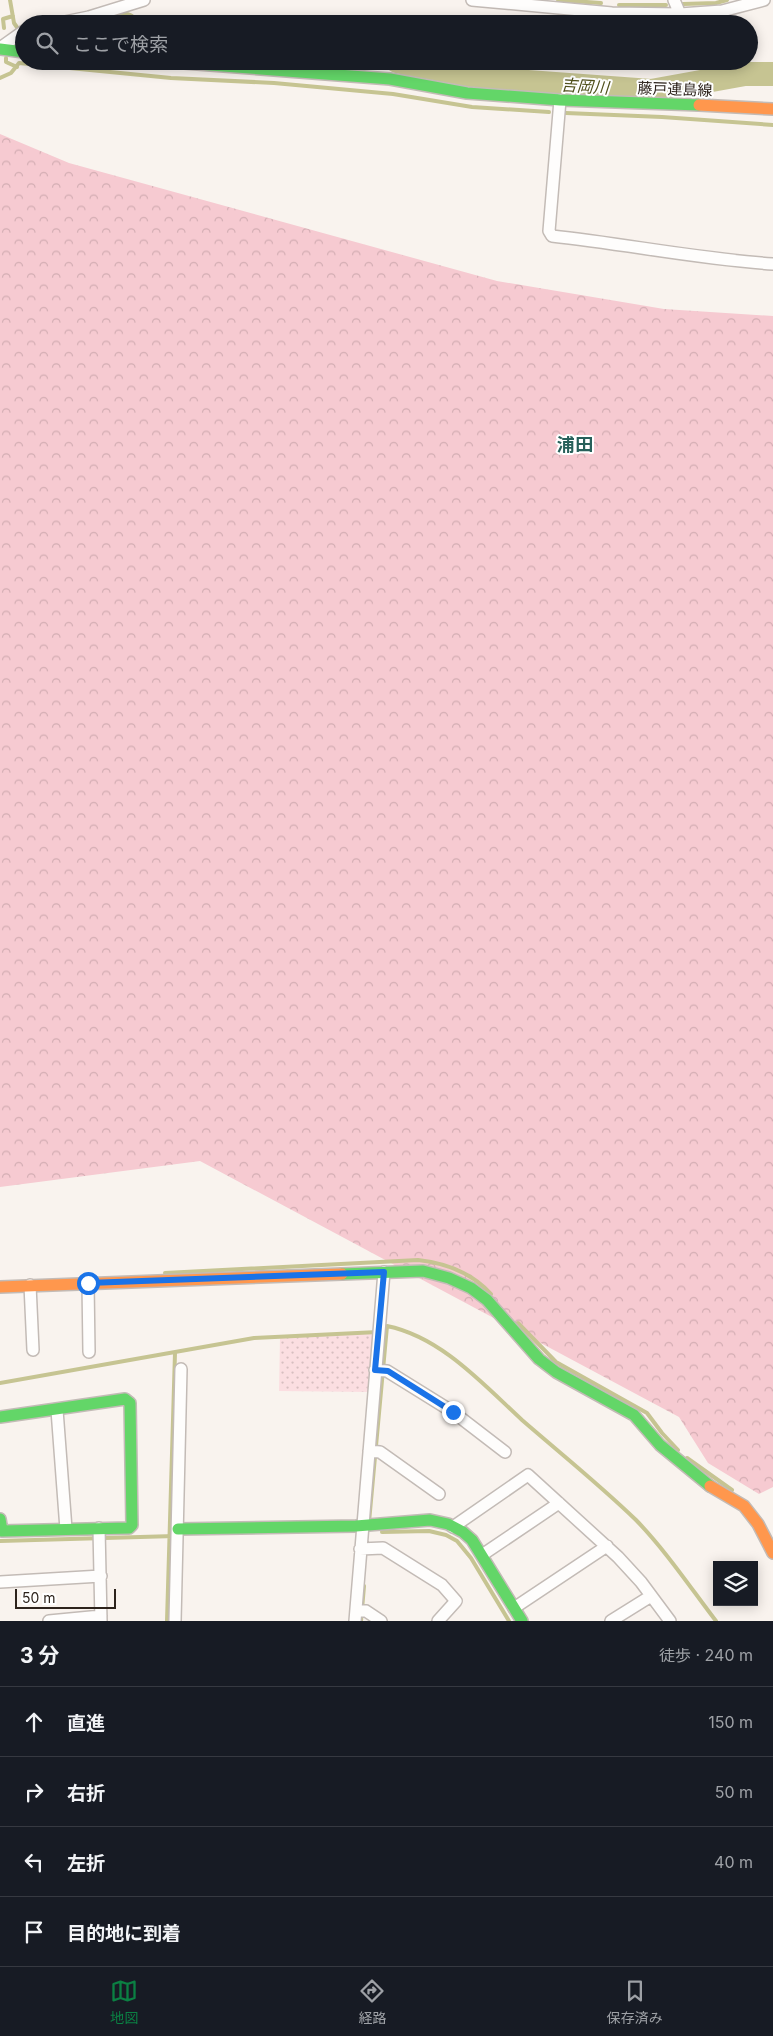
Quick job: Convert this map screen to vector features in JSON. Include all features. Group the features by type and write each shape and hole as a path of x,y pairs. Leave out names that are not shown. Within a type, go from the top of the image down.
{"street":[{"path":"95,15 144,0"},
{"path":"472,0 547,4 612,13 680,14 722,11 764,0"},
{"path":"606,0 612,13"},
{"path":"674,0 680,14"},
{"path":"0,48 15,37"},
{"path":"0,48 15,50"},
{"name":"藤戸連島線","path":"274,70 390,79 467,94 560,100 738,106 773,110"},
{"path":"560,100 550,232 552,236 605,242 683,256 773,264"},
{"path":"0,1286 423,1271 449,1278 471,1288 487,1300 539,1359 556,1372 634,1415 660,1445 701,1479 744,1506 758,1524 773,1553"},
{"path":"381,1621 358,1613 373,1451 379,1370 378,1332 384,1272"},
{"path":"88,1283 89,1352"},
{"path":"30,1285 33,1350"},
{"path":"175,1621 181,1369"},
{"path":"379,1370 453,1412 505,1452"},
{"path":"0,1417 125,1399 130,1403 132,1525 129,1528 99,1535 66,1529 2,1531 0,1519"},
{"path":"57,1410 66,1529"},
{"path":"373,1451 439,1494"},
{"path":"454,1527 528,1475 607,1546 641,1582 670,1621"},
{"path":"482,1554 558,1503"},
{"path":"178,1534 365,1535 430,1520 448,1524 472,1540 522,1621"},
{"path":"49,1621 101,1619 99,1535"},
{"path":"365,1535 442,1585 456,1601 438,1621"},
{"path":"514,1608 607,1546"},
{"path":"0,1582 101,1576"},
{"path":"611,1621 651,1596"}],"green space":[{"path":"0,134 69,163 497,281 664,309 773,316 773,1487 759,1494 708,1463 679,1417 200,1161 0,1187"}],"shaded area":[{"path":"374,1333 368,1392 279,1391 280,1338"}],"waterway":[{"path":"10,0 15,24"},
{"path":"558,0 601,3"},
{"path":"683,4 716,3 727,0"},
{"path":"619,5 666,5"},
{"path":"4,28 3,19 13,16"},
{"path":"6,58 6,62 15,66"},
{"path":"0,78 11,73 15,68"},
{"path":"90,70 171,78 274,83 393,94 472,107 549,112"},
{"name":"吉岡川","path":"435,70 501,80 651,91 745,74 773,74"},
{"path":"566,113 662,117 773,125"},
{"path":"165,1273 418,1260 458,1270 475,1280 491,1294"},
{"path":"518,1323 556,1362 647,1413 678,1450"},
{"path":"369,1522 387,1326 425,1340 443,1351 476,1377 522,1420 608,1494 658,1544 716,1621"},
{"path":"0,1383 254,1338 378,1332"},
{"path":"167,1621 175,1353"},
{"path":"687,1458 732,1490"},
{"path":"382,1532 429,1531 446,1535 457,1541 471,1558 509,1621"},
{"path":"0,1541 175,1536"},
{"path":"361,1621 364,1586"}],"traffic: fast":[{"path":"0,49 15,51"},
{"path":"274,70 390,79 467,93 560,100 699,105"},
{"path":"342,1274 423,1271 449,1278 471,1288 487,1300 539,1359 556,1372 634,1415 660,1445 710,1486"},
{"path":"0,1417 125,1399 130,1403 132,1525 129,1528 2,1531 0,1519"},
{"path":"178,1529 356,1526 430,1520 448,1524 463,1532 472,1540 522,1621"}],"traffic: slow":[{"path":"699,105 773,109"},
{"path":"0,1287 342,1274"},
{"path":"710,1486 744,1506 758,1524 773,1553"}],"district":[{"name":"浦田","path":"575,444"}],"route":[{"path":"88,1283 384,1272 375,1370 388,1371 453,1412"}]}
